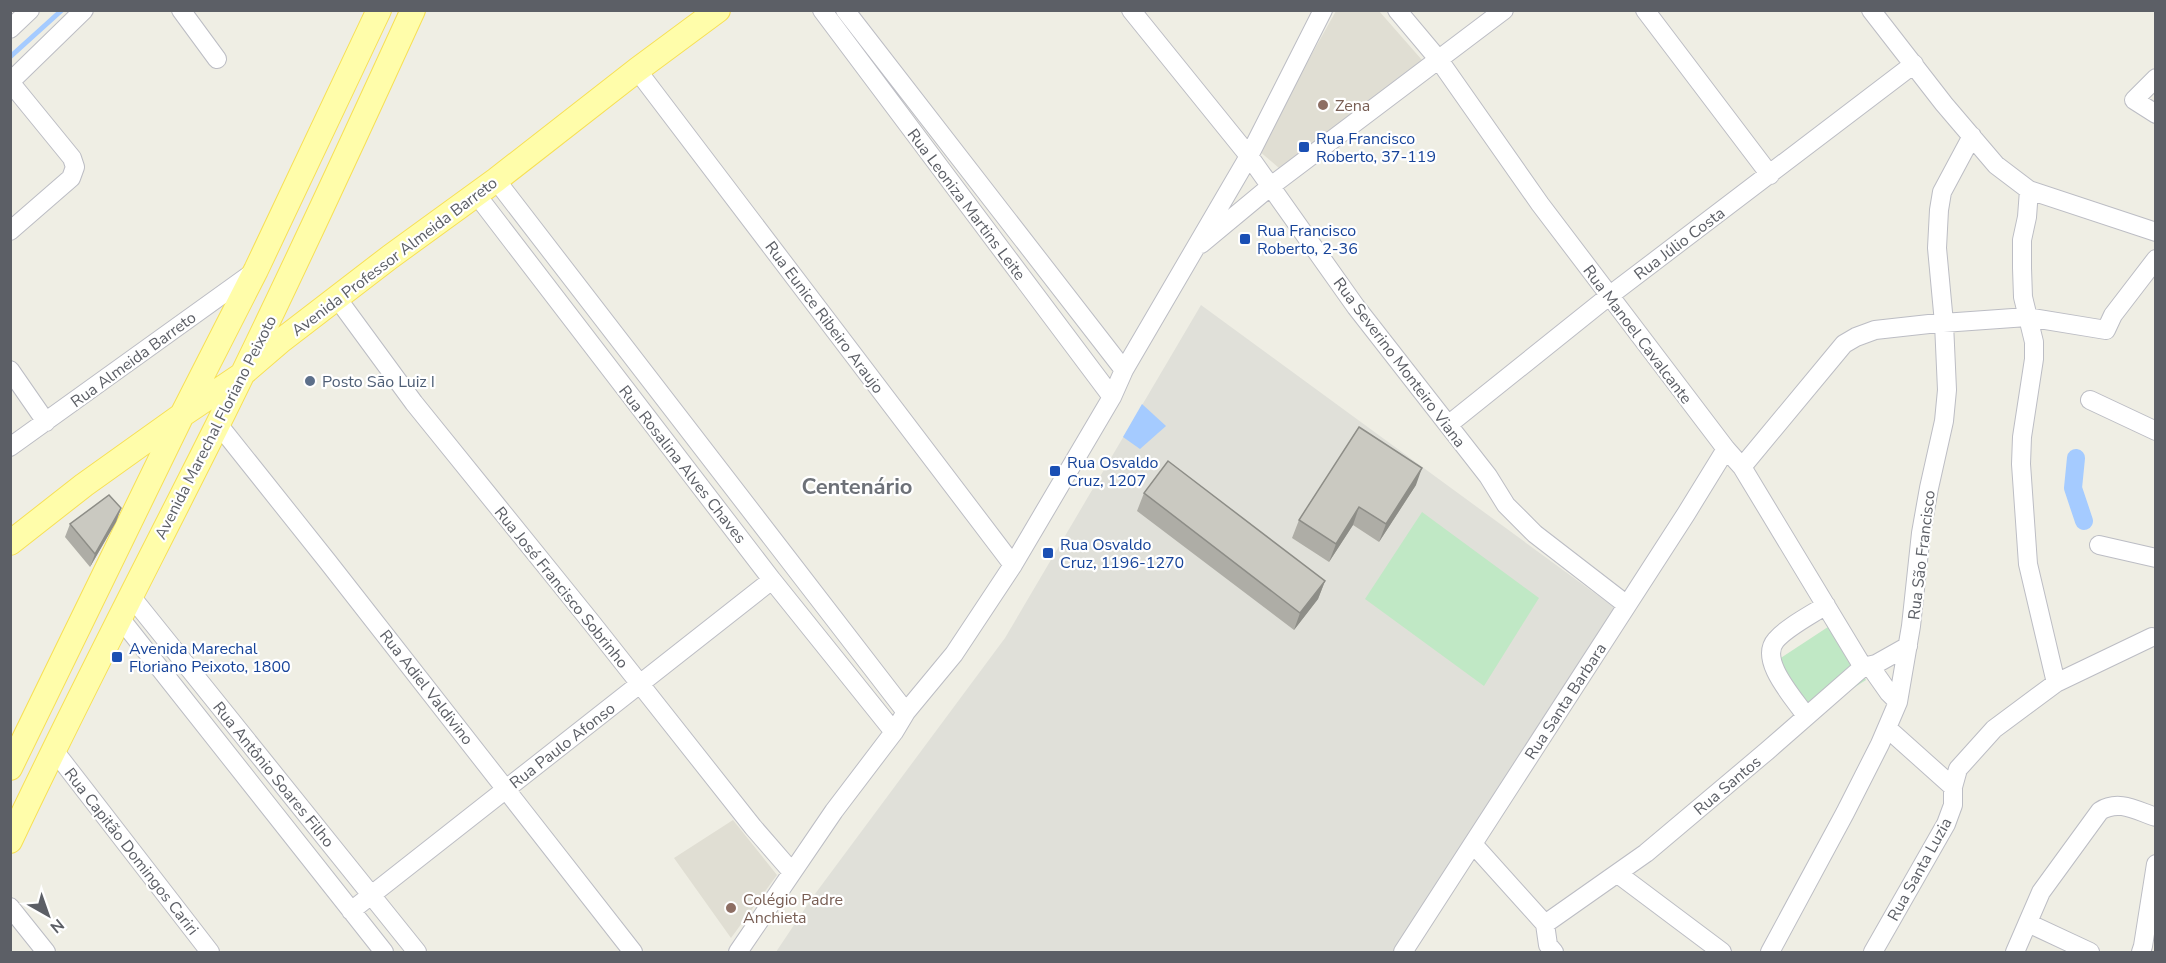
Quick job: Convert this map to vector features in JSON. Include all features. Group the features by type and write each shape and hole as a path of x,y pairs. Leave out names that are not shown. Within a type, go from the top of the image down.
{"main road":[{"name":"Avenida Marechal Floriano Peixoto","path":"10,768 182,415 256,270 379,10"},
{"name":"Avenida Marechal Floriano Peixoto","path":"10,841 53,749 218,424 303,250 413,10"},
{"name":"Avenida Professor Almeida Barreto","path":"10,543 84,485 240,376 336,298 496,180 718,10"}],"street":[{"path":"10,29 30,10"},
{"path":"10,231 71,178 75,166 72,158 10,82 84,10"},
{"path":"181,10 217,59"},
{"name":"Rua Leoniza Martins Leite","path":"822,10 1112,397"},
{"name":"Rua Leoniza Martins Leite","path":"846,10 1124,370"},
{"name":"Rua Severino Monteiro Viana","path":"1131,10 1249,156 1356,307 1488,476 1506,505 1535,534 1627,605"},
{"path":"738,952 834,811 894,732 906,712 954,654 1013,565 1112,397 1124,370 1192,251 1249,156 1323,10"},
{"name":"Rua Manoel Cavalcante","path":"1397,10 1439,60 1540,204 1742,467 1826,605 1867,667 1898,702"},
{"path":"1192,251 1271,186 1504,10"},
{"path":"1645,10 1770,175"},
{"path":"1871,10 1996,165 2029,190 2156,232"},
{"name":"Rua Júlio Costa","path":"1448,425 1609,296 1914,64"},
{"name":"Rua Eunice Ribeiro Araujo","path":"637,70 1013,565"},
{"path":"2156,78 2134,100 2156,114"},
{"name":"Rua São Francisco","path":"1770,952 1815,873 1898,702 1908,646 1923,522 1944,421 1947,390 1937,248 1942,192 1972,136"},
{"name":"Rua Rosalina Alves Chaves","path":"496,180 906,712"},
{"path":"2029,190 2022,240 2023,297 2034,342 2034,358 2022,437 2021,464 2028,564 2056,683"},
{"name":"Rua Rosalina Alves Chaves","path":"476,194 772,580 894,732"},
{"path":"1742,467 1845,344 1856,337 1875,330 2027,317 2106,330 2113,315 2156,259"},
{"name":"Rua Almeida Barreto","path":"10,447 256,270"},
{"name":"Rua José Francisco Sobrinho","path":"336,298 414,403 792,872"},
{"path":"10,370 46,422"},
{"path":"2090,400 2156,431"},
{"name":"Rua Adiel Valdivino","path":"218,424 633,952"},
{"name":"Rua Santa Barbara","path":"1403,952 1726,449"},
{"path":"2098,545 2156,558"},
{"name":"Rua Paulo Afonso","path":"351,911 772,580"},
{"name":"Rua Antônio Soares Filho","path":"130,595 417,952"},
{"path":"1806,716 1780,679 1770,659 1770,652 1777,638 1826,605"},
{"name":"Rua Antônio Soares Filho","path":"120,618 384,952"},
{"name":"Rua Santa Luzia","path":"1873,952 1946,824 1953,805 1953,787 1958,769 1978,744 1994,729 2056,683 2152,637"},
{"name":"Rua Santos","path":"1545,924 1618,874 1691,816 1806,716 1867,667 1908,646"},
{"path":"1887,728 1953,787"},
{"name":"Rua Capitão Domingos Cariri","path":"53,749 210,952"},
{"path":"2015,952 2042,892 2063,859 2100,811 2108,806 2121,805 2156,817"},
{"path":"1473,844 1545,924 1549,950"},
{"path":"2140,952 2156,864"},
{"path":"1618,874 1722,952"},
{"path":"10,907 46,952"},
{"path":"2028,923 2090,952"}],"shaded area":[{"name":"Zena","path":"1336,11 1379,11 1422,60 1279,168 1258,150"},
{"path":"1201,305 1615,608 1394,952 776,952 812,898 1005,638"},
{"name":"Colégio Padre Anchieta","path":"733,820 777,875 731,938 674,858"}],"green space":[{"path":"1422,512 1539,598 1484,686 1365,599"},
{"path":"1834,623 1866,680 1809,716 1773,663"}],"water":[{"path":"1142,404 1166,426 1140,449 1123,437"}],"building":[{"path":"1359,427 1422,468 1386,524 1359,507 1336,544 1299,520"},
{"path":"1168,461 1325,581 1300,613 1144,493"},
{"path":"109,495 121,508 95,554 70,524"}],"waterway":[{"path":"10,57 62,10"},
{"path":"2076,458 2073,488 2084,521"}],"place":[{"name":"Zena","path":"1323,105"},
{"name":"Rua Francisco Roberto, 37-119","path":"1304,147"},
{"name":"Rua Francisco Roberto, 2-36","path":"1245,239"},
{"name":"Posto São Luiz I","path":"310,381"},
{"name":"Rua Osvaldo Cruz, 1207","path":"1055,471"},
{"name":"Rua Osvaldo Cruz, 1196-1270","path":"1048,553"},
{"name":"Avenida Marechal Floriano Peixoto, 1800","path":"117,657"},
{"name":"Colégio Padre Anchieta","path":"731,908"}],"district":[{"name":"Centenário","path":"857,486"}]}
